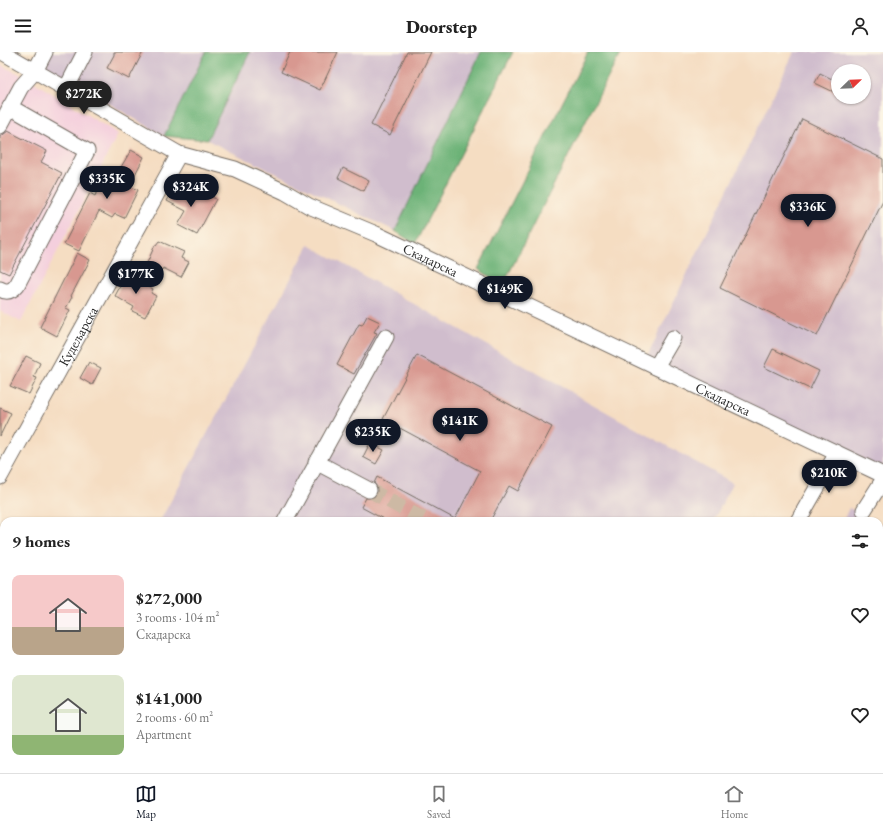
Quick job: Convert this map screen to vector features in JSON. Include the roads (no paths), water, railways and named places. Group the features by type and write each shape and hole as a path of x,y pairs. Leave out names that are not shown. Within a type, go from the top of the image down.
{"street":[{"name":"Скадарска","path":"2,52 179,154 235,169 285,192 310,200 376,234 883,475"},
{"path":"0,126 21,87 35,71 45,52"},
{"path":"66,89 85,52"},
{"path":"0,289 5,292 17,285 87,151 10,107"},
{"name":"Кудељарска","path":"0,477 179,154"},
{"path":"290,517 316,462 386,337"},
{"path":"656,367 673,338"},
{"path":"800,517 837,453"},
{"path":"316,462 370,490"},
{"path":"864,510 883,480"}],"tunnel":[{"path":"369,490 419,517"}]}
